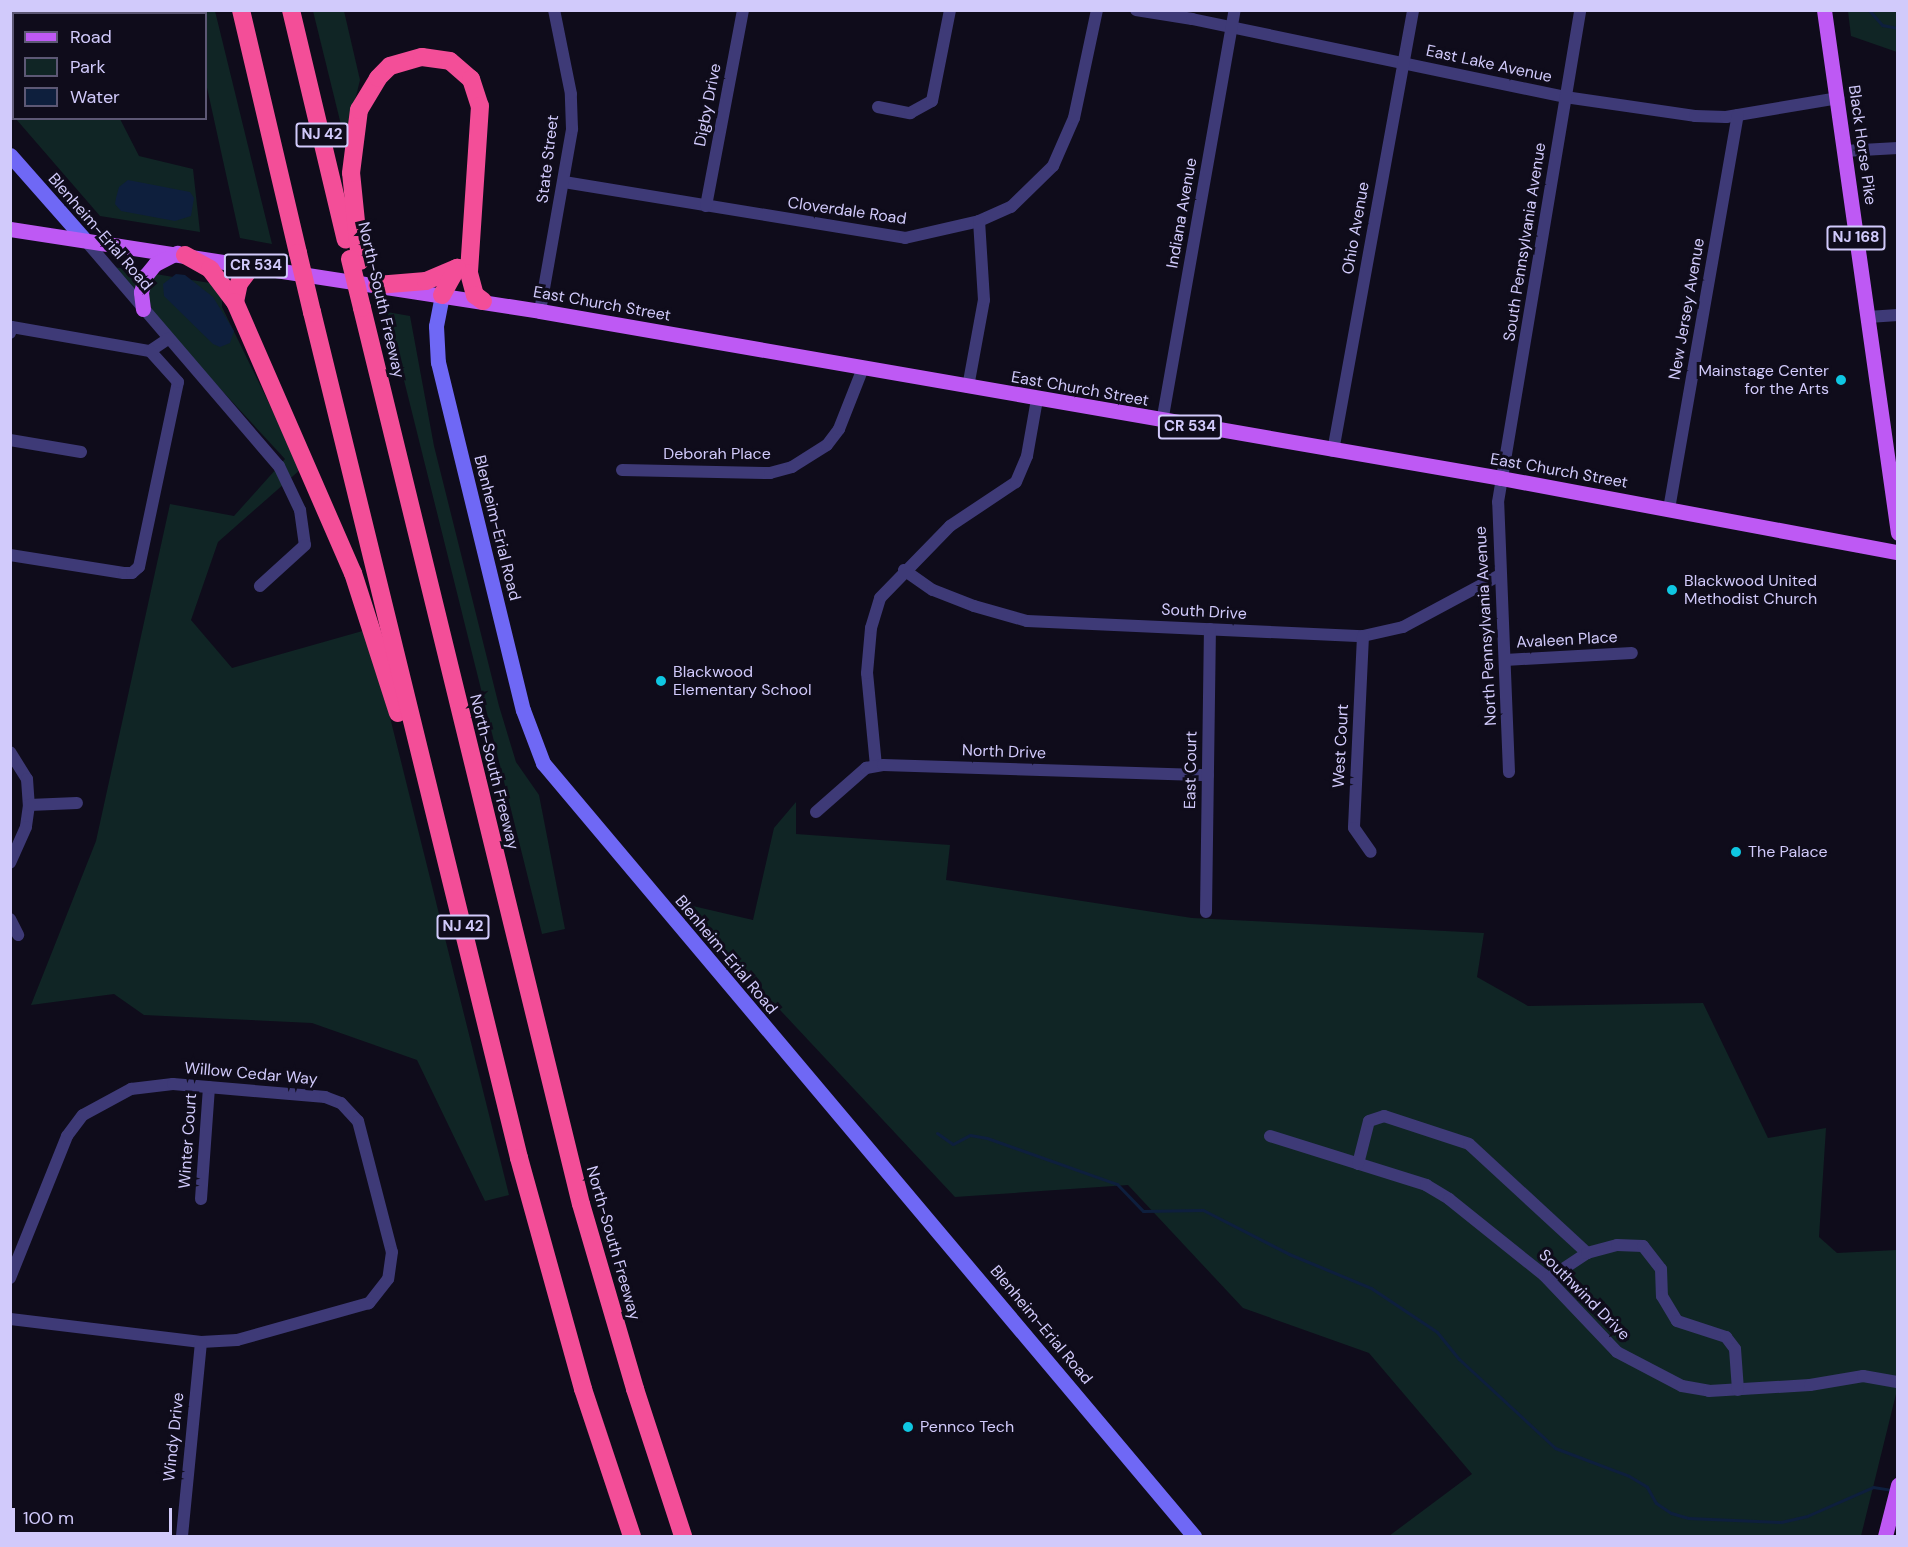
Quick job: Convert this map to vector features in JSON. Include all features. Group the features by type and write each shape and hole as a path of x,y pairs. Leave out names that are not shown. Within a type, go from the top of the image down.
{"highway":[{"name":"NJ 42","path":"240,10 453,887 554,1287 632,1536"},
{"name":"North-South Freeway","path":"291,10 367,307 368,335 581,1204 635,1389 683,1536"},
{"path":"355,260 351,173 354,129 359,110 378,78 405,59 422,57 450,61 463,70 476,90 481,129 470,245 469,285 483,301"},
{"path":"442,295 470,245"},
{"path":"181,254 210,269 235,302 353,573 453,887"},
{"path":"235,302 239,282 252,266"},
{"path":"377,285 426,281 458,268"}],"main road":[{"name":"Black Horse Pike","path":"1824,10 1898,533"},
{"name":"Blenheim-Erial Road","path":"10,155 85,240"},
{"name":"CR 534","path":"10,229 252,266"},
{"path":"143,309 141,292 146,275 155,264 181,254"},
{"name":"East Church Street","path":"252,266 483,301 1162,422 1501,478 1898,552"},
{"name":"Blenheim-Erial Road","path":"442,295 436,326 438,362 523,710 543,763 1194,1536"},
{"path":"1885,1536 1898,1485"}],"street":[{"name":"State Street","path":"540,311 572,129 571,94 554,10"},
{"name":"Digby Drive","path":"706,206 743,10"},
{"path":"878,107 910,113 932,100 950,10"},
{"name":"Cloverdale Road","path":"564,182 905,238 979,221 1011,207 1053,166 1074,118 1097,10"},
{"name":"East Lake Avenue","path":"1136,10 1232,27 1565,97 1695,116 1738,115 1838,98"},
{"name":"Indiana Avenue","path":"1162,422 1235,10"},
{"name":"Ohio Avenue","path":"1333,451 1413,10"},
{"name":"South Pennsylvania Avenue","path":"1501,478 1580,10"},
{"name":"New Jersey Avenue","path":"1669,509 1738,115"},
{"path":"1844,151 1898,148"},
{"path":"968,387 984,300 979,221"},
{"name":"Blenheim-Erial Road","path":"85,240 279,466 300,510 305,532 302,550 260,586"},
{"path":"1868,317 1898,315"},
{"path":"10,333 12,327 150,351 178,382"},
{"path":"150,351 168,339"},
{"path":"10,555 136,571 142,560 178,382 194,367"},
{"name":"Deborah Place","path":"622,470 770,473 792,467 833,437 851,405 863,368"},
{"path":"816,812 866,768 876,766 868,714 871,628 880,598 904,570 950,526 1016,482 1027,456 1037,399"},
{"path":"10,440 81,452"},
{"name":"North Pennsylvania Avenue","path":"1501,478 1497,527 1509,772"},
{"name":"South Drive","path":"904,570 933,590 974,606 1027,621 1363,636 1402,627 1500,575"},
{"name":"East Court","path":"1206,912 1210,629"},
{"name":"West Court","path":"1363,636 1354,828 1371,852"},
{"name":"Avaleen Place","path":"1505,660 1632,653"},
{"path":"10,752 27,778 29,805 26,827 10,863"},
{"name":"North Drive","path":"876,766 1208,775"},
{"path":"29,805 77,803"},
{"path":"10,918 18,935"},
{"name":"Willow Cedar Way","path":"10,1278 67,1136 83,1115 131,1089 173,1084 325,1096 341,1103 358,1121 392,1252 388,1279 369,1303 268,1334 201,1342 10,1319"},
{"name":"Winter Court","path":"201,1198 209,1087"},
{"path":"1358,1164 1369,1121 1384,1116 1468,1144 1587,1253"},
{"name":"Southwind Drive","path":"1270,1136 1434,1190 1548,1279 1617,1352 1682,1386 1709,1391 1738,1390 1810,1385 1863,1376 1898,1382"},
{"path":"1548,1279 1587,1253 1617,1245 1643,1246 1661,1269 1662,1296 1677,1321 1726,1337 1735,1349 1738,1390"},
{"name":"Windy Drive","path":"182,1536 201,1342"}],"green space":[{"path":"10,11 215,11 272,244 240,238 207,88 207,12 12,12 12,81"},
{"path":"313,11 344,11 360,80 345,141"},
{"path":"1848,11 1897,11 1897,52 1851,36"},
{"path":"17,120 121,120 139,156 193,169 200,232 100,216"},
{"path":"107,266 222,285 222,307 301,469 218,542 191,620 232,668 366,630 367,625 509,1195 485,1201 417,1060 312,1023 144,1015 114,994 31,1005 96,841 170,504 234,516 285,459"},
{"path":"387,312 410,316 434,446 499,706 516,762 539,795 565,929 542,934"},
{"path":"796,802 796,834 950,845 946,880 1192,918 1484,933 1477,977 1528,1006 1703,1003 1768,1138 1826,1128 1819,1237 1837,1253 1897,1250 1897,1390 1861,1536 1389,1536 1472,1474 1369,1353 1243,1308 1128,1185 955,1197 680,903 753,920 774,828"}],"water":[{"path":"128,180 190,192 194,198 191,216 175,221 121,211 115,204 116,198 119,187"},
{"path":"176,274 185,275 213,297 234,331 230,343 220,347 213,344 164,296 163,284"}],"waterway":[{"path":"1869,10 1882,25 1898,28"},
{"path":"937,1133 953,1144 970,1135 987,1138 1117,1184 1143,1211 1203,1210 1289,1254 1371,1288 1437,1332 1459,1359 1555,1448 1629,1476 1647,1487 1656,1503 1671,1513 1688,1518 1781,1522 1807,1516 1873,1487 1893,1490"}],"place":[{"name":"Mainstage Center for the Arts","path":"1841,380"},
{"name":"Blackwood United Methodist Church","path":"1672,590"},
{"name":"Blackwood Elementary School","path":"661,681"},
{"name":"The Palace","path":"1736,852"},
{"name":"Pennco Tech","path":"908,1427"}]}
